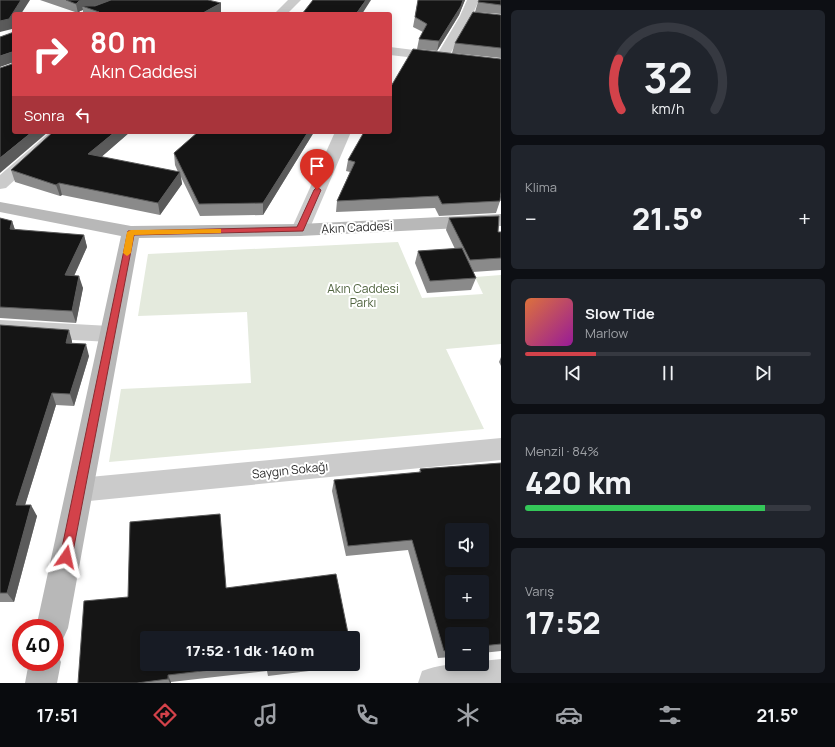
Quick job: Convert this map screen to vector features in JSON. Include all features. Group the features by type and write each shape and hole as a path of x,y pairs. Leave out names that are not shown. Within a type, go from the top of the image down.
{"street":[{"path":"282,12 295,0"},
{"path":"442,57 466,16 473,0"},
{"path":"466,16 480,17"},
{"path":"392,52 501,64"},
{"path":"0,184 57,134"},
{"path":"300,230 342,134"},
{"name":"Akın Caddesi","path":"0,207 131,232 300,230 500,221"},
{"path":"54,619 131,232"},
{"path":"0,328 110,334"},
{"name":"Saygın Sokağı","path":"79,490 501,449"},
{"path":"41,683 43,671"},
{"path":"434,683 501,675"}],"green space":[{"name":"Akın Caddesi Parkı","path":"398,242 422,298 483,294 475,277 501,275 501,344 446,349 484,429 109,462 121,389 251,383 247,312 138,316 148,254"}],"building":[{"path":"0,0 21,0 12,12 9,19 0,21"},
{"path":"66,0 81,0 76,4"},
{"path":"111,0 208,0 221,3 205,12 99,12 82,6 95,6"},
{"path":"313,0 366,0 357,12 304,12"},
{"path":"418,0 463,0 461,6 439,41 419,39 427,24 415,17"},
{"path":"479,0 501,0 501,5 478,2"},
{"path":"473,12 501,15 501,48 455,43"},
{"path":"12,33 12,52 0,56 0,37"},
{"path":"413,49 501,59 500,201 442,204 438,196 337,201 355,162 348,160 363,134 392,134 392,85"},
{"path":"12,64 12,134 30,134 0,158 0,68"},
{"path":"51,134 113,134 88,154 180,172 158,203 59,183 56,185 11,170"},
{"path":"196,134 307,134 263,203 199,204 174,153"},
{"path":"499,216 498,232 501,232 501,258 470,260 449,218"},
{"path":"0,218 12,221 10,229 84,235 65,275 79,276 72,311 0,307"},
{"path":"462,248 476,278 430,281 418,251"},
{"path":"0,325 69,330 66,343 86,344 70,394 52,393 16,505 31,505 7,593 0,593"},
{"path":"501,463 501,644 489,645 489,627 445,627 444,651 412,540 348,546 334,480 421,472 420,469"},
{"path":"220,514 226,588 336,574 348,631 140,631 140,671 202,671 168,675 168,679 137,683 78,683 84,601 128,597 130,522"}],"slow traffic":[{"path":"127,253 131,232 219,231"}],"route":[{"path":"66,557 131,232 300,230 317,190"}]}
